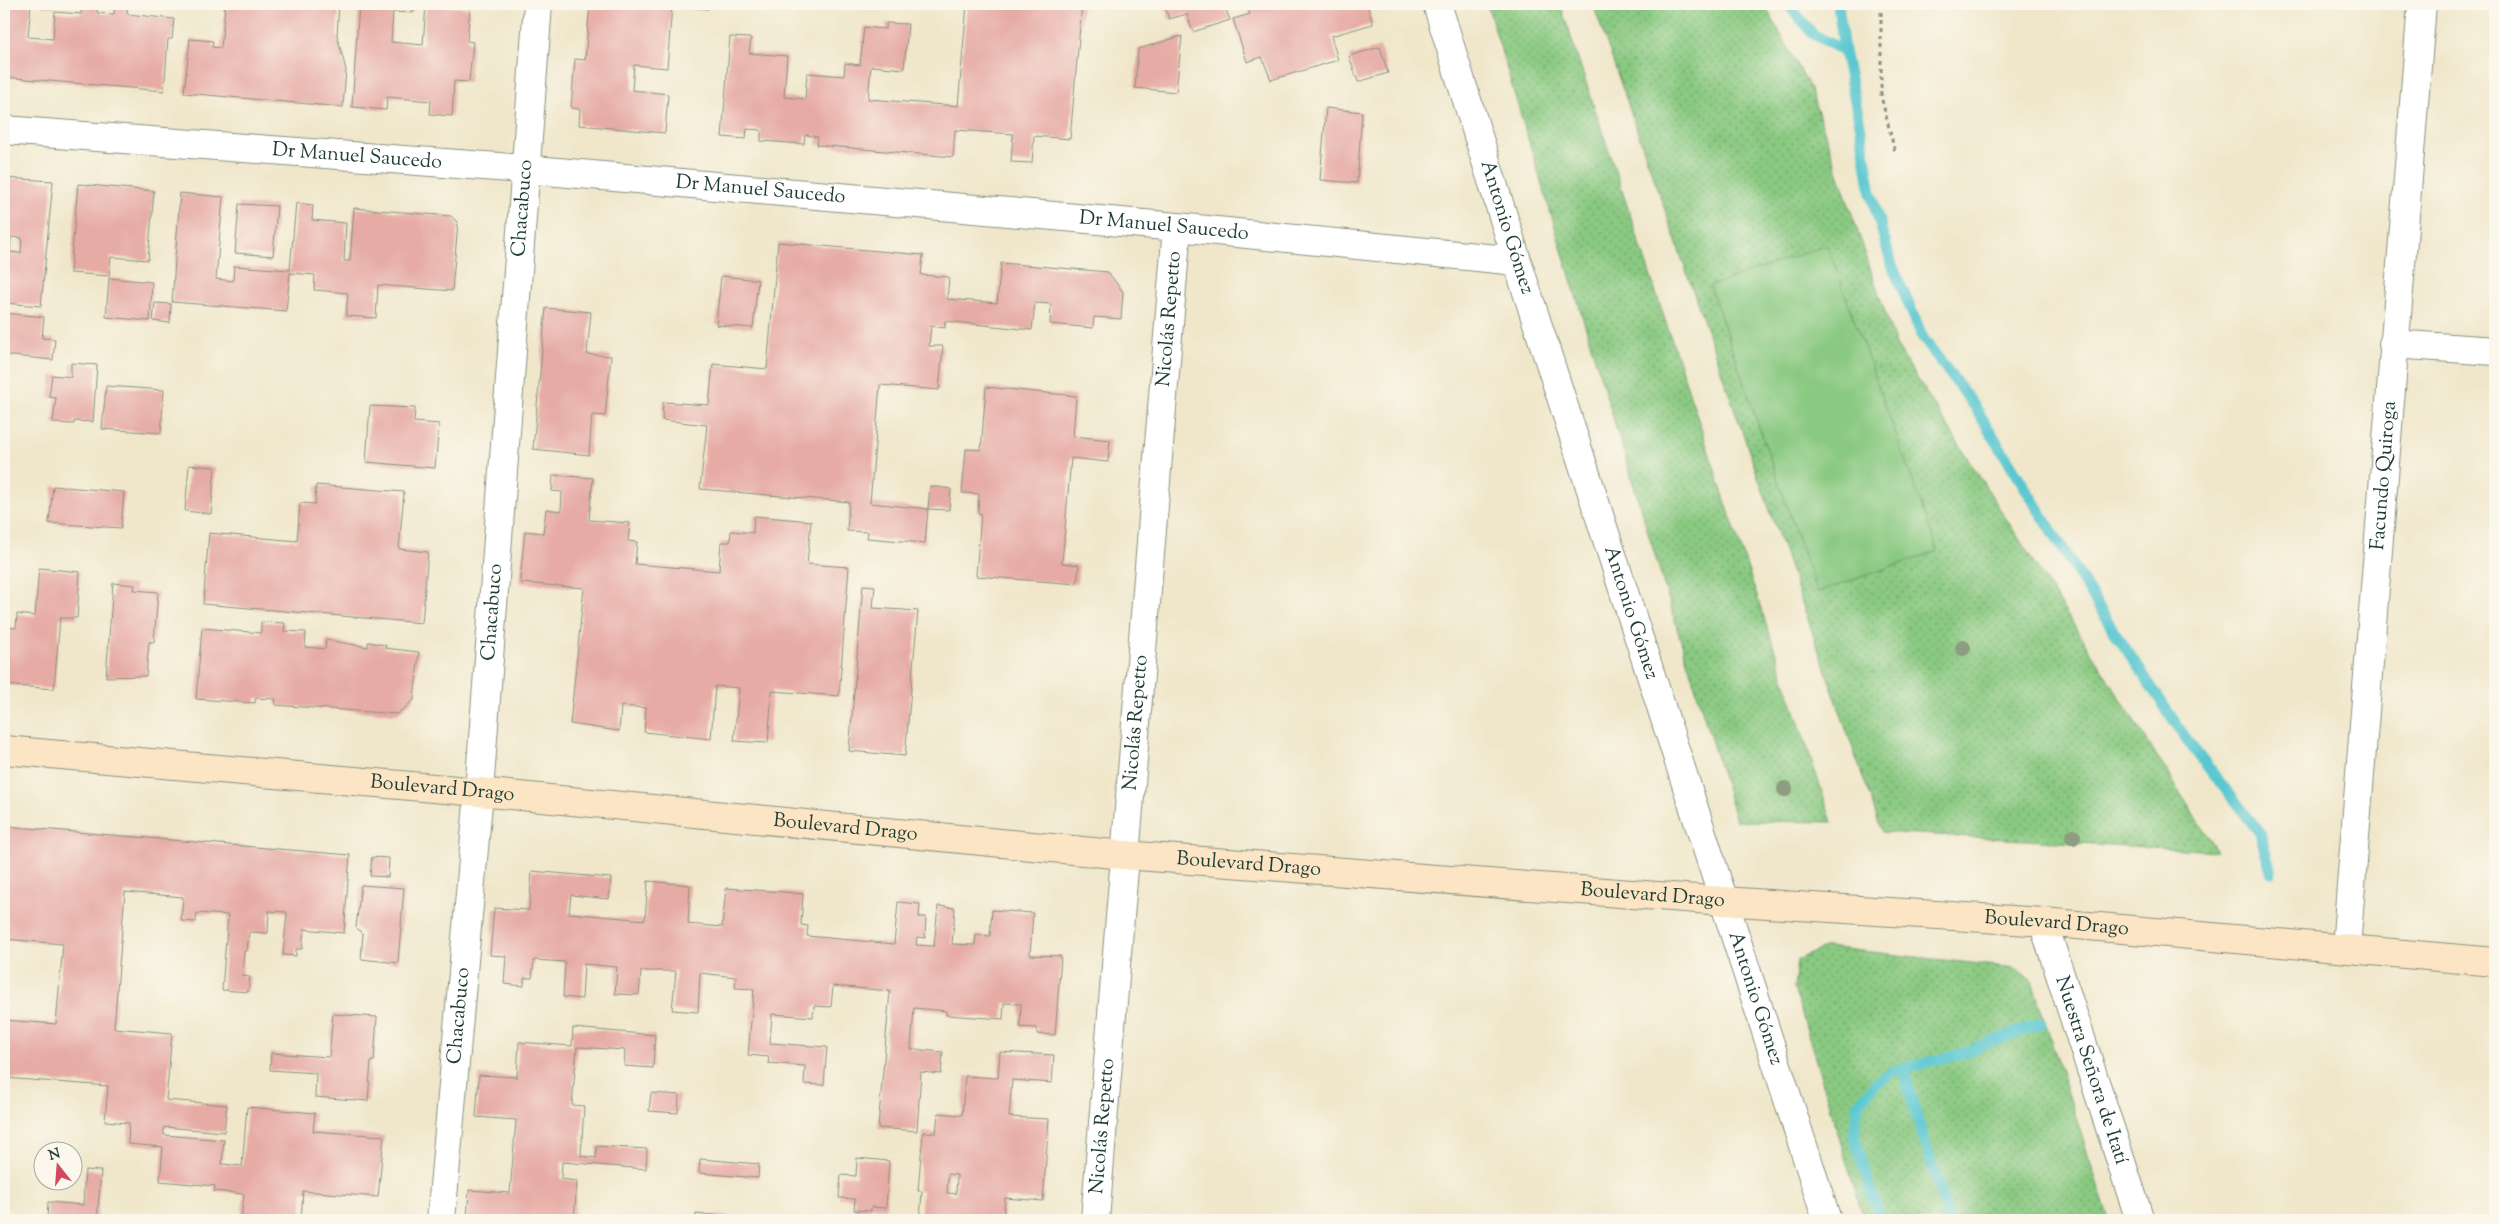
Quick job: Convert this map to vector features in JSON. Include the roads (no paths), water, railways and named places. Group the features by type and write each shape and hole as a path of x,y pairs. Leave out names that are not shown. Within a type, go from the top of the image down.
{"main road":[{"name":"Boulevard Drago","path":"4,750 479,792 1124,855 2043,922 2495,962"}],"street":[{"name":"Chacabuco","path":"441,1220 479,792 524,169 538,4"},
{"name":"Antonio Gómez","path":"1437,4 1516,262 1827,1220"},
{"name":"Facundo Quiroga","path":"2346,948 2393,344 2422,4"},
{"name":"Dr Manuel Saucedo","path":"4,130 524,169 1177,227 1516,262"},
{"name":"Nicolás Repetto","path":"1095,1220 1177,227"},
{"path":"2393,344 2495,351"},
{"name":"Nuestra Señora de Itatí","path":"2043,922 2140,1220"}],"waterway":[{"path":"1788,4 1813,34 1844,51"},
{"path":"1838,4 1844,51 1860,124 1871,194 1892,265 1923,338 1975,407 2112,628 2189,743 2260,833 2271,872"},
{"path":"1880,1220 1854,1136 1858,1104 1877,1082 1893,1071 1957,1055 2041,1023"},
{"path":"1905,1068 1908,1088 1949,1220"}]}
